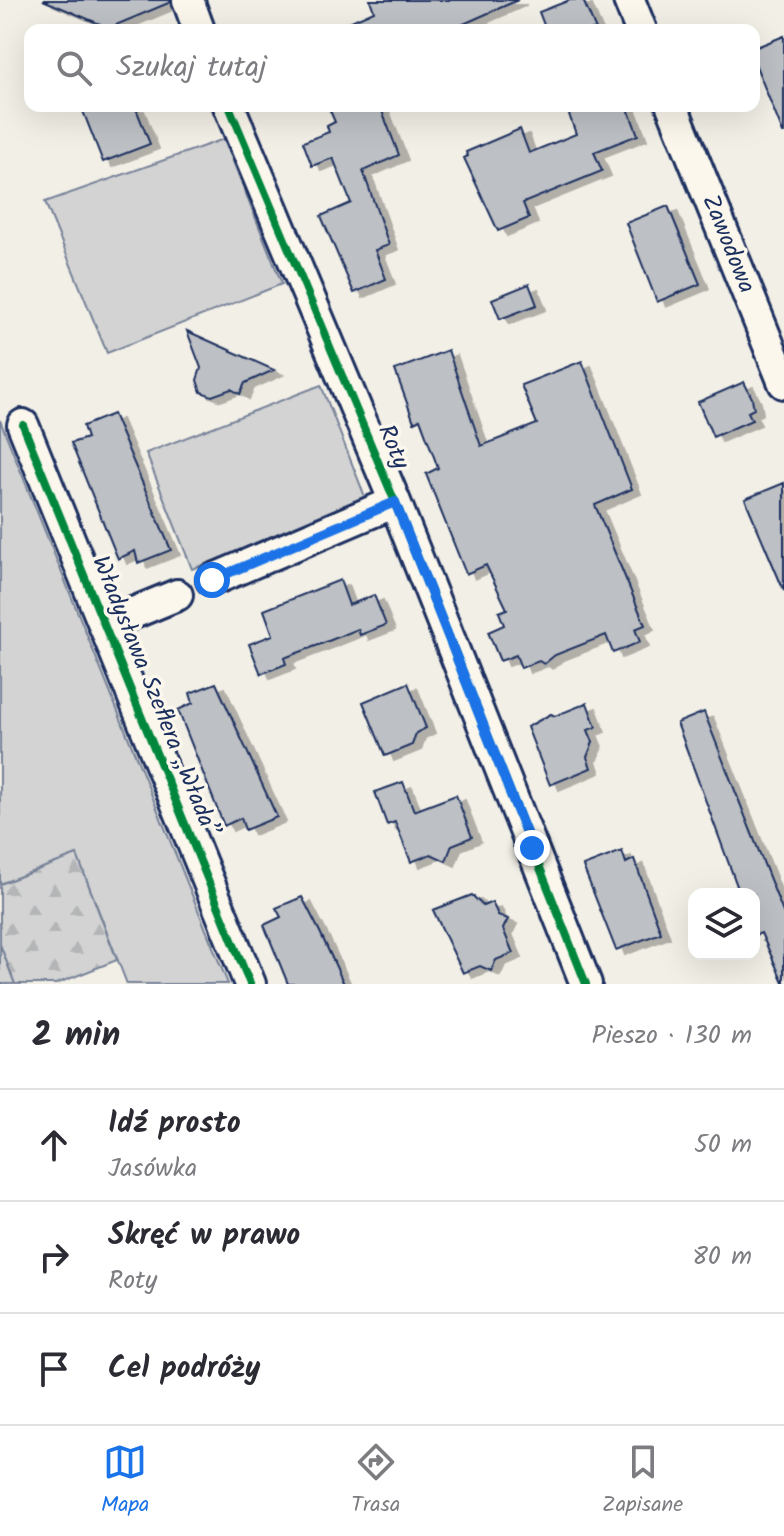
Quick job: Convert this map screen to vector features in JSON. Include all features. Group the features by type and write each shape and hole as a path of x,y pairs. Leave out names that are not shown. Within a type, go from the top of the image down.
{"street":[{"path":"188,0 197,24"},
{"path":"629,0 639,24"},
{"name":"Roty","path":"232,112 395,502 586,984"},
{"name":"Zawodowa","path":"674,112 784,383"},
{"name":"Władysława Szeflera „Włada”","path":"23,425 250,984"},
{"path":"212,580 395,502"},
{"path":"104,625 177,595"}],"green space":[{"path":"224,139 282,284 107,353 45,202"},
{"path":"321,385 367,502 192,569 146,453"},
{"path":"0,420 228,984 127,984 77,855 0,884"},
{"path":"77,855 117,960 56,984 15,984 0,944 0,884"},
{"path":"0,944 15,984 0,984"}],"building":[{"path":"43,0 171,2 119,24 100,24"},
{"path":"370,0 518,0 464,24 345,24 374,11"},
{"path":"570,0 583,0 593,24 544,24 539,12"},
{"path":"784,36 784,133 760,76 760,46"},
{"path":"83,112 137,112 150,144 103,162"},
{"path":"331,112 382,112 399,155 363,171 389,245 375,250 386,279 354,293 321,216 351,203 333,158 312,166 303,142 329,132 327,126 335,122"},
{"path":"568,112 629,112 638,135 594,152 602,171 523,203 529,218 498,231 464,158 468,156 466,152 520,129 529,153 576,134"},
{"path":"668,206 700,284 657,302 626,223"},
{"path":"529,284 537,305 500,319 492,299"},
{"path":"187,331 274,370 245,383 240,394 231,389 212,396 201,392 197,380 201,368"},
{"path":"448,350 481,446 537,424 521,385 582,361 632,489 595,505 645,625 635,629 640,642 613,653 606,635 555,655 544,664 539,661 521,668 516,655 500,661 488,632 504,625 499,612 507,609 486,565 466,574 426,474 438,468 420,419 414,422 395,370"},
{"path":"744,382 752,398 754,409 748,412 752,420 713,437 698,402"},
{"path":"113,414 171,550 138,563 135,551 118,559 71,443 87,438 83,426"},
{"path":"784,483 784,591 745,499"},
{"path":"340,580 349,605 374,595 386,625 360,635 358,629 284,658 286,664 261,674 249,644 273,635 264,610"},
{"path":"216,683 277,817 245,830 241,818 224,826 178,710 193,703 190,693"},
{"path":"408,683 426,728 416,733 412,745 385,756 363,702"},
{"path":"587,703 596,727 588,730 593,742 587,757 591,768 550,785 527,727 551,714 555,716"},
{"path":"704,712 784,915 784,984 760,933 760,888 738,888 677,723"},
{"path":"403,782 414,811 456,795 472,837 452,845 446,861 431,854 411,862 395,822 387,825 375,792"},
{"path":"622,851 626,863 634,859 661,933 616,950 583,866"},
{"path":"472,895 483,906 492,902 498,915 508,919 503,929 513,953 496,960 491,971 480,966 463,973 433,910"},
{"path":"302,897 344,984 288,984 264,925 281,917 276,908"}],"cycle path":[{"path":"232,112 395,502 586,984"},
{"path":"23,425 250,984"}],"route":[{"path":"212,580 395,502 532,848"}]}
